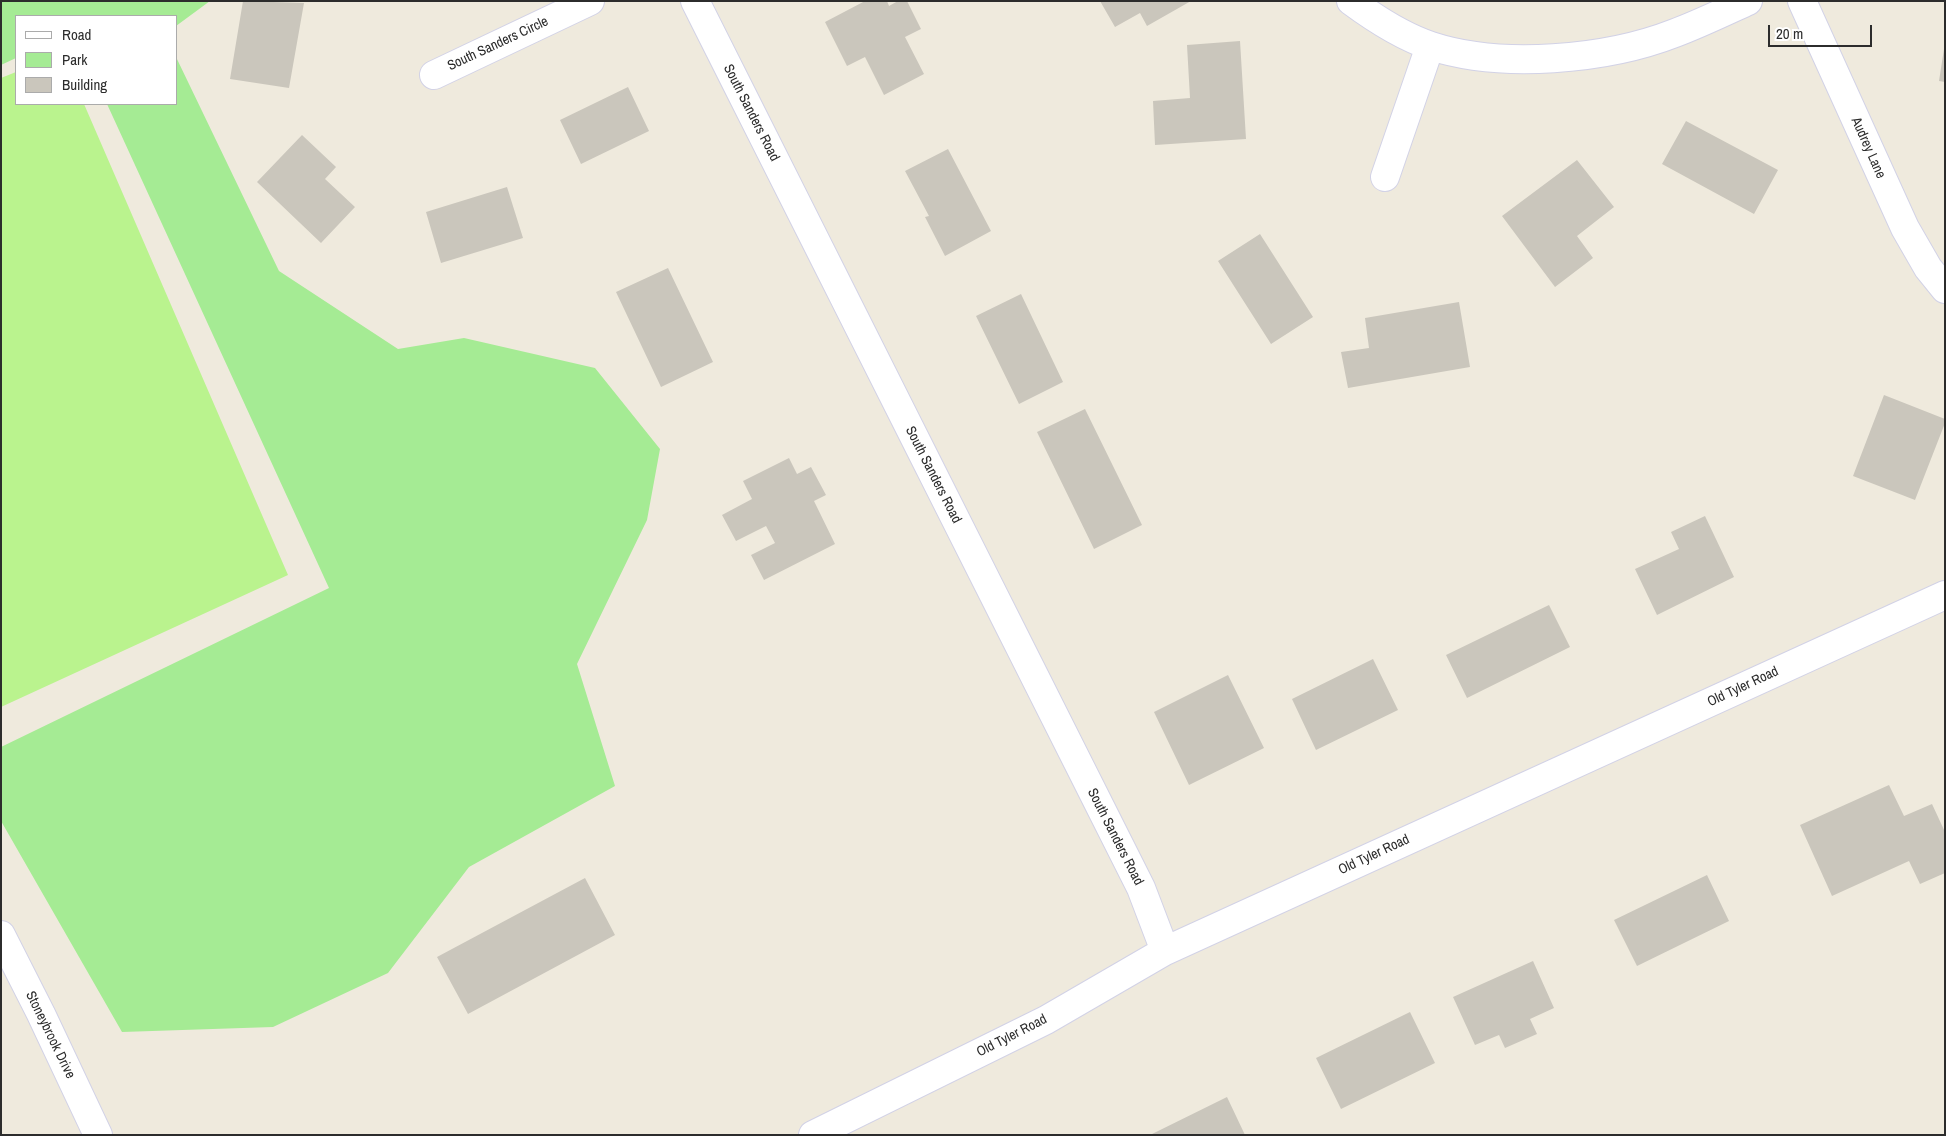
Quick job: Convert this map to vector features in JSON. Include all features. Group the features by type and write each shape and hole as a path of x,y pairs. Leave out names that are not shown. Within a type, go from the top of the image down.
{"street":[{"name":"South Sanders Circle","path":"434,75 590,1"},
{"name":"South Sanders Road","path":"695,1 1141,888 1165,950"},
{"path":"1351,1 1387,25 1430,46 1472,55 1520,60 1620,49 1673,34 1748,1"},
{"name":"Audrey Lane","path":"1802,1 1905,228 1928,268 1945,289"},
{"path":"1385,177 1430,46"},
{"name":"Old Tyler Road","path":"813,1135 1046,1020 1165,950 1945,594"},
{"name":"Stoneybrook Drive","path":"1,935 42,1014 98,1135"}],"green space":[{"path":"1,1 210,1 178,25 178,15 15,15 15,58 1,65"},
{"path":"178,61 279,271 398,349 464,338 595,368 660,449 647,520 577,664 615,786 469,867 388,973 273,1027 122,1032 1,821 1,747 329,588 107,105 178,105"},
{"path":"15,72 15,105 84,105 288,575 1,707 1,78"}],"building":[{"path":"243,1 304,3 289,88 230,79"},
{"path":"865,1 887,1 889,6 898,1 907,1 921,29 905,37 924,74 884,95 865,57 847,66 825,22"},
{"path":"1100,1 1191,1 1147,26 1140,13 1115,27"},
{"path":"1240,41 1246,139 1155,145 1153,101 1190,98 1187,45"},
{"path":"1945,49 1945,82 1939,81"},
{"path":"628,87 649,131 581,164 560,120"},
{"path":"1686,121 1778,170 1754,214 1662,164"},
{"path":"302,135 336,167 325,179 355,207 321,243 257,182"},
{"path":"948,149 991,231 945,256 925,217 929,216 905,171"},
{"path":"1577,160 1614,207 1577,236 1593,258 1555,287 1502,216"},
{"path":"507,187 523,238 441,263 426,212"},
{"path":"1260,234 1313,317 1271,344 1218,261"},
{"path":"668,268 713,362 661,387 616,292"},
{"path":"1021,294 1063,382 1019,404 976,316"},
{"path":"1459,302 1470,367 1348,388 1341,352 1369,348 1365,318"},
{"path":"1884,395 1945,419 1915,500 1853,476"},
{"path":"1085,409 1142,525 1094,549 1037,432"},
{"path":"789,458 797,474 811,467 826,495 814,501 835,544 764,580 751,555 775,543 766,526 736,541 722,515 752,499 743,481"},
{"path":"1705,516 1734,577 1657,615 1635,569 1679,549 1671,532"},
{"path":"1549,605 1570,647 1467,698 1446,655"},
{"path":"1373,659 1398,710 1316,750 1292,699"},
{"path":"1228,675 1264,748 1189,785 1154,712"},
{"path":"1889,785 1904,816 1932,804 1945,832 1945,873 1920,884 1909,861 1832,896 1800,825"},
{"path":"1707,875 1729,921 1637,966 1614,920"},
{"path":"585,878 615,935 468,1014 437,957"},
{"path":"1533,961 1554,1008 1530,1019 1537,1034 1505,1048 1499,1035 1475,1045 1453,997"},
{"path":"1410,1012 1435,1063 1341,1109 1316,1058"},
{"path":"1227,1097 1245,1135 1150,1135"}]}
